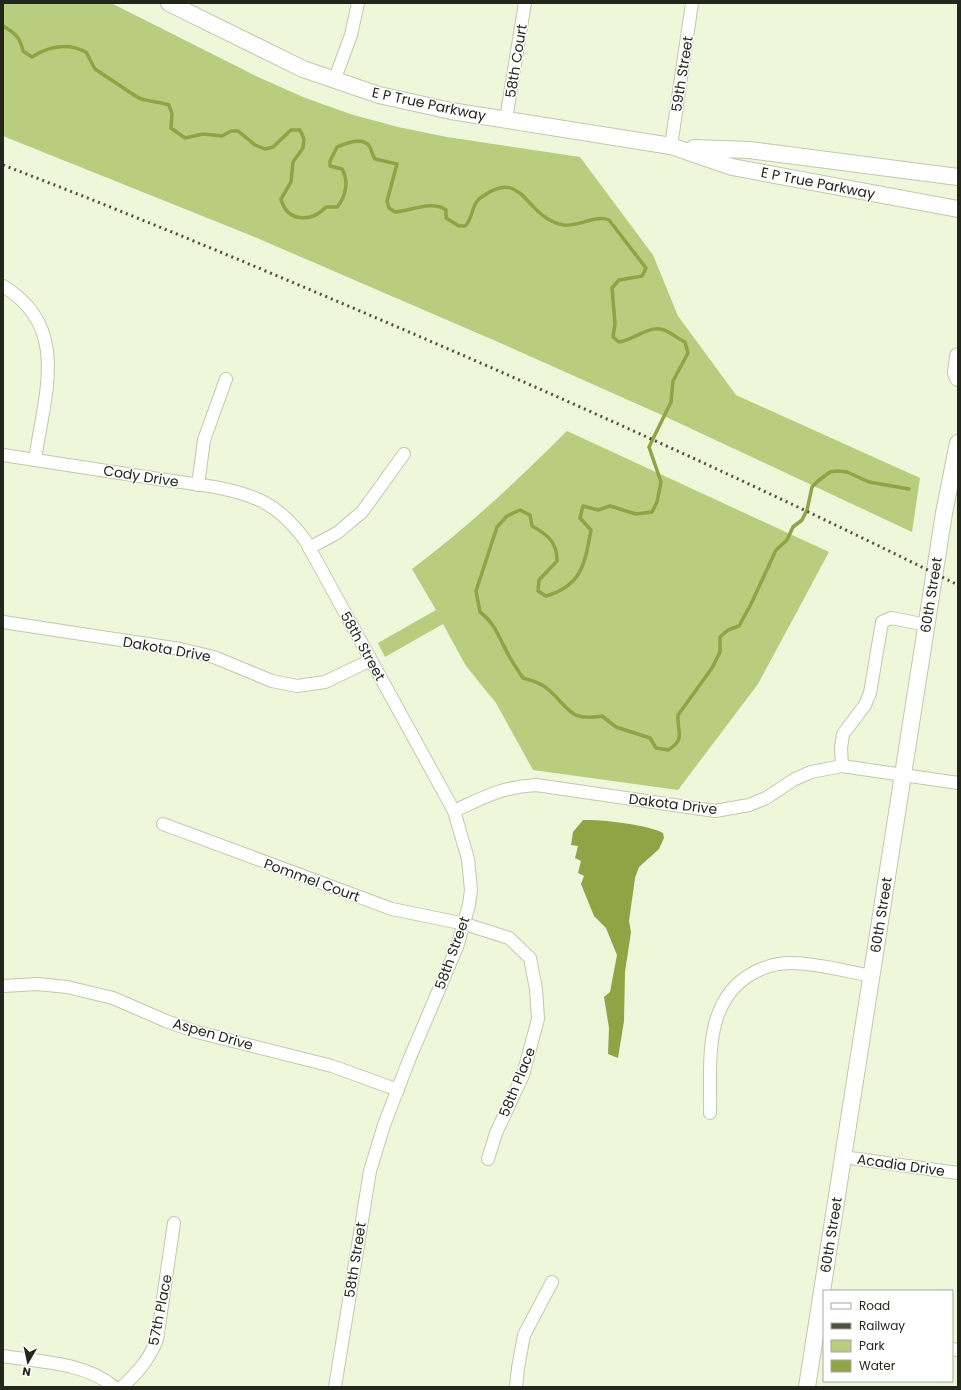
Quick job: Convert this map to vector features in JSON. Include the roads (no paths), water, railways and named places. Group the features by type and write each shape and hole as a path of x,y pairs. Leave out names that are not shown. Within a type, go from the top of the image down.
{"main road":[{"name":"E P True Parkway","path":"170,3 259,48 334,81 418,105 676,147 749,150 958,177"},
{"name":"E P True Parkway","path":"676,147 732,167 958,209"},
{"path":"958,356 956,374 958,378"},
{"name":"60th Street","path":"825,1290 843,1157 944,513 958,443"},
{"name":"60th Street","path":"807,1387 820,1328 823,1306"}],"street":[{"path":"334,81 351,35 358,3"},
{"name":"58th Court","path":"506,119 525,3"},
{"name":"59th Street","path":"676,147 692,3"},
{"path":"3,286 21,298 37,318 44,335 49,357 34,460"},
{"path":"198,485 204,440 226,379"},
{"path":"309,548 337,533 362,512 404,454"},
{"name":"Cody Drive","path":"3,455 198,485 239,493 257,499 275,509"},
{"name":"58th Street","path":"275,509 294,525 309,548 454,811 468,859 471,890 465,924 384,1125 370,1171 335,1387"},
{"path":"842,766 841,748 843,734 865,705 870,693 882,622 891,618 927,625"},
{"name":"Dakota Drive","path":"3,622 180,649 214,657 272,680 297,686 325,682 371,660"},
{"name":"Dakota Drive","path":"454,811 499,790 517,786 536,785 700,810 733,809 766,798 795,779 811,772 842,766 958,784"},
{"name":"Pommel Court","path":"163,824 392,909 465,924"},
{"name":"58th Place","path":"465,924 509,938 530,958 536,988 538,1019 530,1052 523,1075 496,1133 488,1159"},
{"path":"710,1113 713,1025 718,1011 726,997 735,986 747,976 760,969 790,963 872,976"},
{"name":"Aspen Drive","path":"3,986 38,984 67,987 113,998 166,1021 197,1032 332,1066 398,1090"},
{"name":"Acadia Drive","path":"843,1157 958,1173"},
{"name":"57th Place","path":"122,1387 137,1373 150,1357 157,1340 174,1222"},
{"path":"516,1387 524,1335 552,1282"},
{"path":"3,1356 76,1367 93,1374 114,1387"}],"water":[{"path":"583,820 648,827 663,833 664,838 659,849 639,867 635,878 629,921 631,932 625,972 624,1021 618,1058 608,1054 609,1028 604,997 610,992 617,955 606,928 594,916 581,884 584,876 578,873 581,861 575,858 578,846 571,845 573,832"}],"waterway":[{"path":"3,26 16,36 23,51 32,57 45,50 59,47 72,47 86,52 95,69 137,97 144,100 169,105 172,114 171,128 185,138 203,134 222,136 231,131 238,131 255,145 265,149 273,147 291,130 300,130 304,139 303,148 293,162 291,182 281,199 288,212 300,218 313,216 326,207 337,207 343,199 346,184 342,169 330,166 330,161 337,147 350,142 359,141 370,147 375,159 397,164 387,201 389,208 395,212 428,206 440,207 446,210 446,218 459,226 465,226 468,223 476,202 479,199 494,190 506,187 515,190 550,220 564,225 576,224 593,219 609,220 646,268 642,276 619,280 612,288 615,324 613,337 619,342 650,330 663,329 685,342 688,353 673,381 671,402 649,447 661,482 657,502 652,512 636,514 610,506 598,510 583,506 580,518 591,530 584,563 580,572 567,586 558,592 546,596 538,591 539,580 557,561 557,554 553,544 547,536 532,526 530,515 520,510 507,516 497,527 476,591 480,612 493,626 523,678 537,682 546,688 566,708 576,715 583,717 602,716 616,727 650,738 656,748 668,750 674,746 679,739 678,715 712,668 720,652 720,637 728,630 739,626 776,550 787,540 793,527 802,520 807,510 812,487 830,472 838,471 847,472 869,482 909,489"}],"railway":[{"path":"3,165 217,251 497,370 761,490 958,585"}]}
